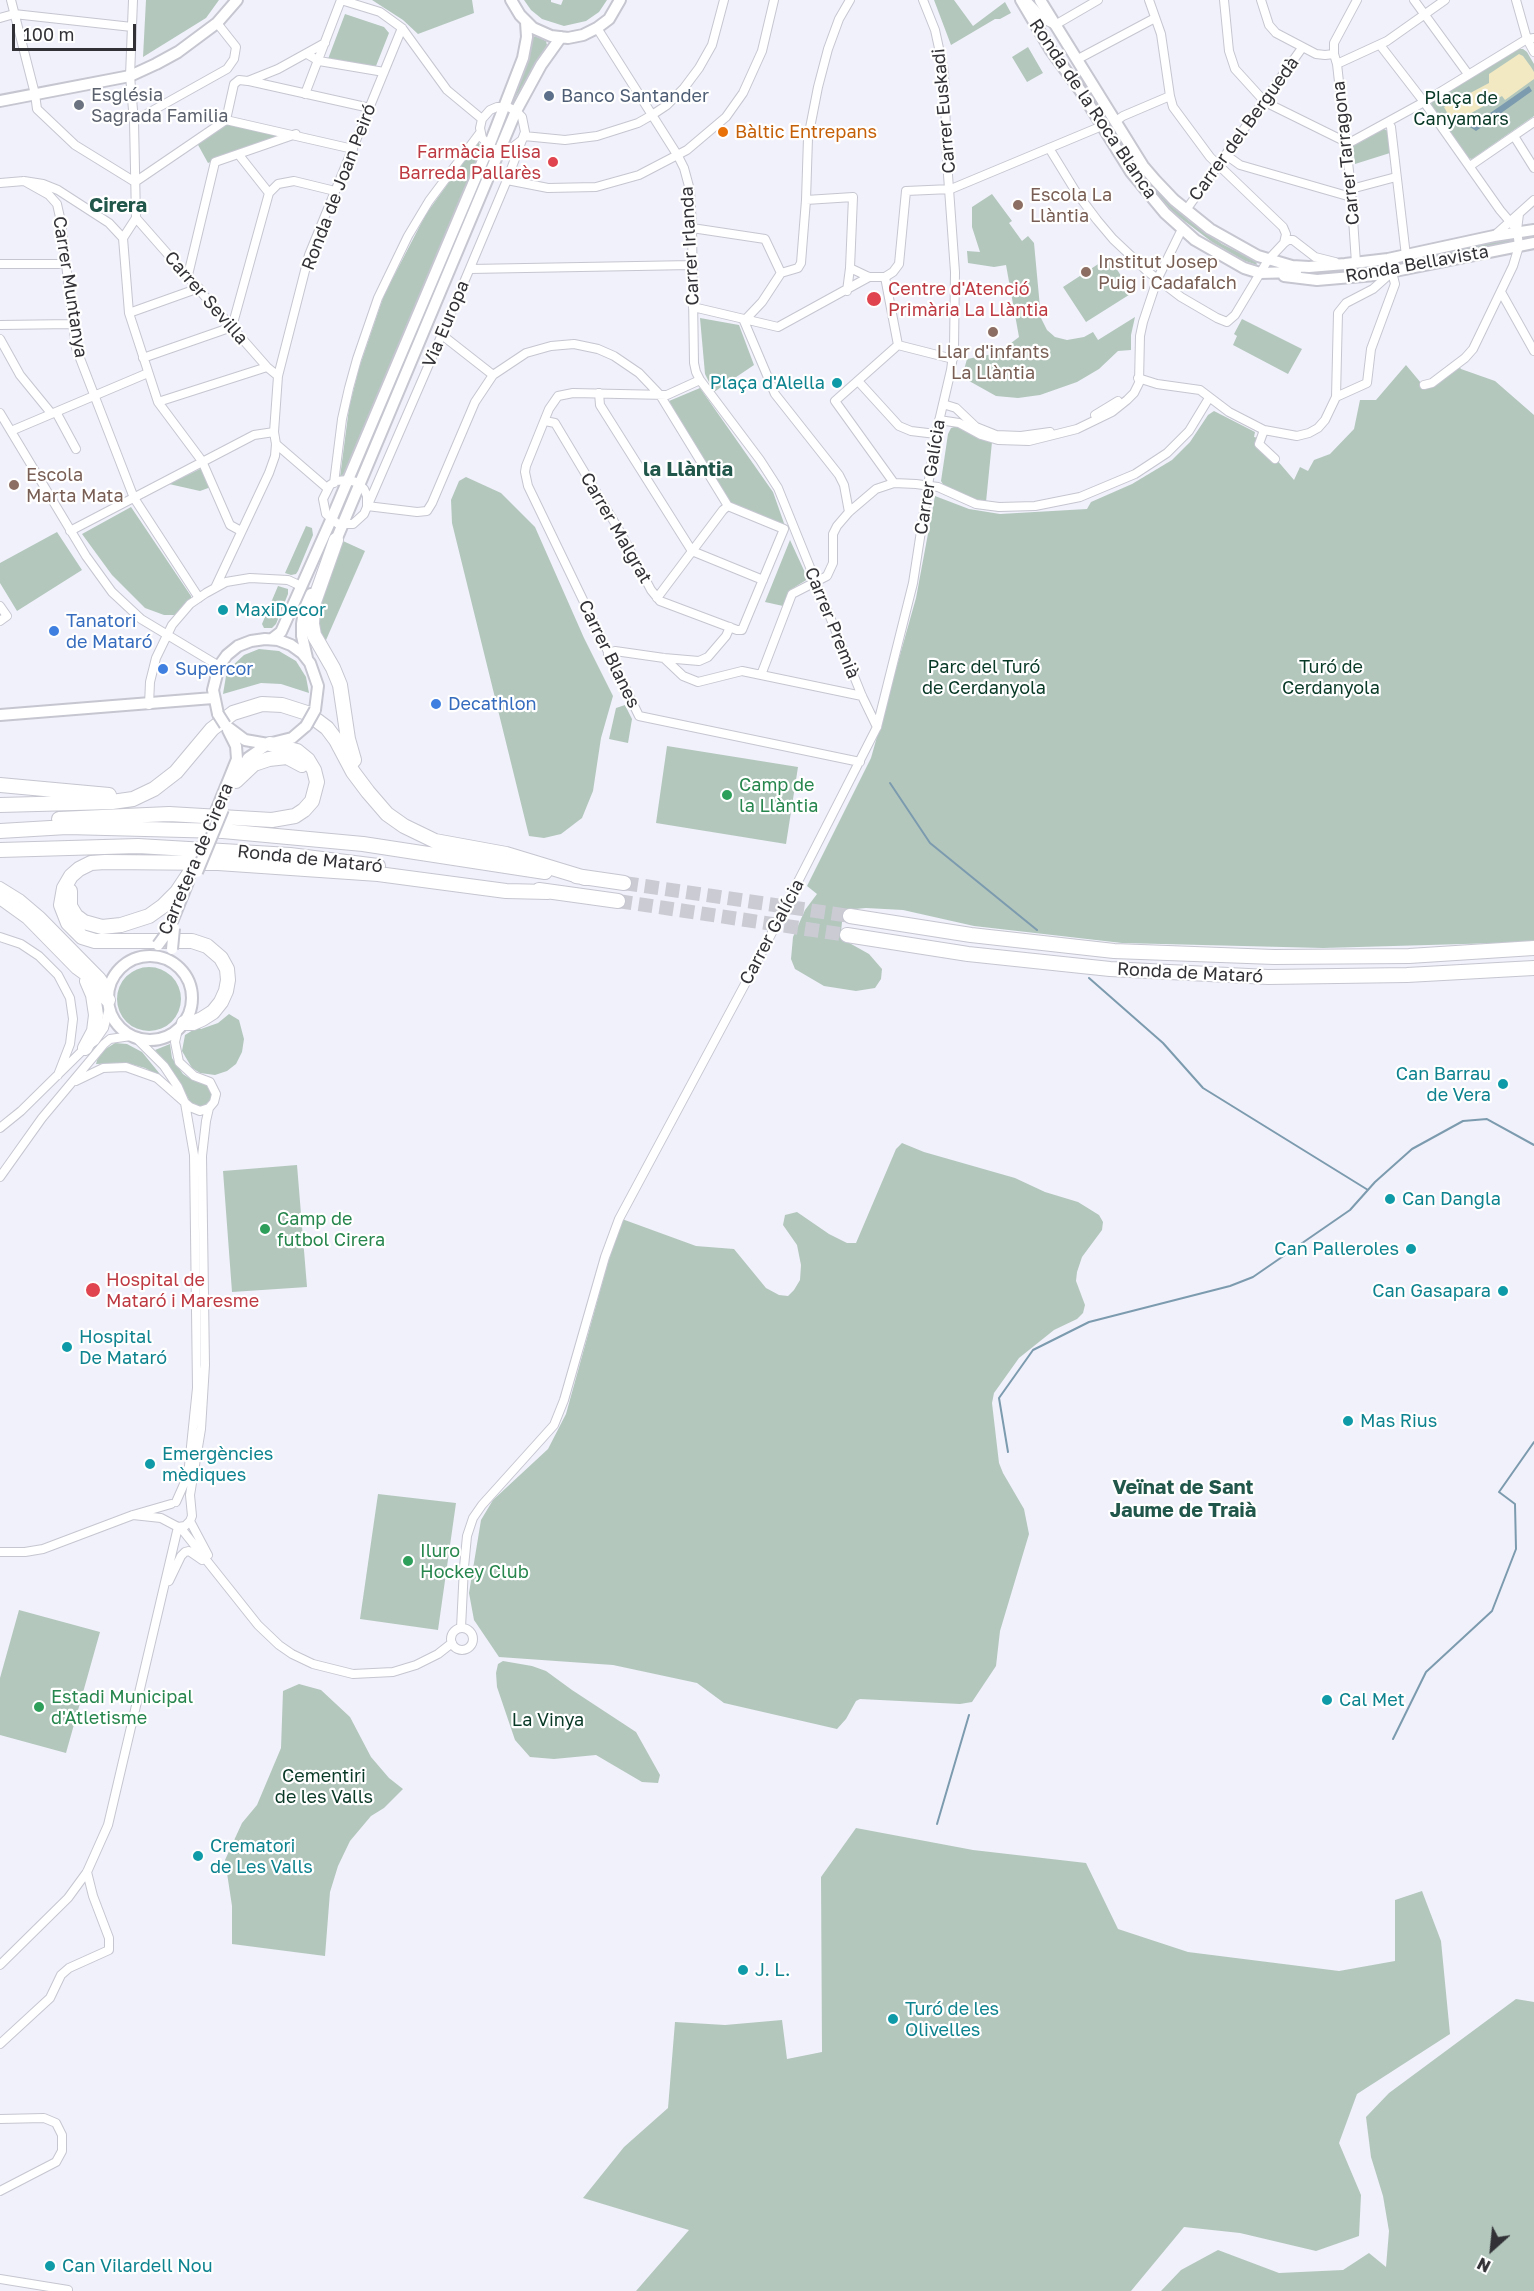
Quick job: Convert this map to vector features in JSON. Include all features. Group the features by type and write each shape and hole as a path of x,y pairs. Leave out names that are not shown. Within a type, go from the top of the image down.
{"highway":[{"path":"336,540 313,605 312,624 314,635 340,685 348,738 359,780"},
{"path":"0,805 112,802 133,799 154,789 176,772 212,729 228,716 262,704 290,706 307,713 320,722 336,740 359,780 387,814 404,826 427,838 506,854 585,878 624,883"},
{"path":"0,823 169,814 282,820 295,816 309,806 316,789 316,776 308,760 297,751 269,744"},
{"path":"236,781 254,764 278,757 295,760 308,775 309,791 300,805 288,812 250,818"},
{"path":"2,784 110,795 144,794"},
{"name":"Ronda de Mataró","path":"0,831 79,827 234,832 407,850 585,878"},
{"name":"Ronda de Mataró","path":"0,850 138,846 251,852 341,861 618,901"},
{"path":"181,1026 208,1015 218,1008 224,997 227,975 224,964 217,953 192,940 103,942 89,940 71,929 64,917 61,905 67,880 75,872 97,862 218,863 378,874 506,891 549,891"},
{"path":"192,872 163,906 149,916 121,925 102,927 89,925 76,916 69,902 69,892 74,881 81,874 94,868 205,866 218,863"},
{"path":"0,897 28,917 77,967 88,975 109,999"},
{"name":"Ronda de Mataró","path":"850,916 971,935 1114,951 1319,957 1409,956 1534,948"},
{"name":"Ronda de Mataró","path":"847,935 968,954 1098,968 1246,976 1407,975 1534,968"},
{"path":"77,967 90,986 96,1009 94,1031 85,1048"}],"street":[{"path":"11,0 37,109 75,145 135,182"},
{"path":"133,0 130,76 134,121 136,218 123,238 129,313 158,402 201,461 230,525 241,531"},
{"path":"0,101 130,76 178,52 217,23 237,0"},
{"path":"304,94 319,61 341,0 380,12 402,28 447,90 482,119"},
{"path":"511,0 526,22 542,32 561,37 583,35 597,28 609,19 620,2"},
{"path":"523,138 585,139 610,134 652,115 684,88 699,68 712,45 724,0"},
{"path":"507,180 548,188 596,187 639,175 678,156 726,117 743,93 762,51 774,0"},
{"path":"744,321 762,303 781,273 798,268 801,263 808,138 818,87 839,19 850,0"},
{"name":"Carrer Euskadi","path":"923,0 935,30 944,71 947,160 951,189"},
{"name":"Ronda de la Roca Blanca","path":"1021,0 1050,49 1080,90 1139,183 1182,229 1207,248 1254,271 1275,273"},
{"name":"Ronda de la Roca Blanca","path":"1026,0 1045,20 1055,25"},
{"name":"Ronda de la Roca Blanca","path":"1040,0 1143,166 1174,200 1210,230 1263,258"},
{"path":"1055,25 1098,0"},
{"path":"1149,0 1161,34 1173,107 1218,166 1283,227 1286,234 1284,243"},
{"path":"1224,0 1231,64 1265,102 1346,142 1351,142 1424,102 1468,74 1531,39"},
{"path":"1261,0 1269,25 1276,33 1302,48 1325,56 1334,54"},
{"name":"Carrer Tarragona","path":"1350,263 1351,193 1334,43 1357,0"},
{"path":"1414,0 1468,74"},
{"path":"1337,64 1380,45 1445,0"},
{"path":"1516,0 1534,52"},
{"path":"0,18 14,14 132,27"},
{"path":"1078,59 1155,18"},
{"name":"Via Europa","path":"307,658 302,636 302,617 336,540 337,522 348,480 505,106 523,58 527,37 526,22"},
{"path":"134,121 227,69 234,59 236,47 217,23"},
{"name":"Ronda de Joan Peiró","path":"214,588 275,456 274,432 278,376 309,255 402,28"},
{"name":"Carrer Irlanda","path":"597,28 678,156 690,189 694,363 700,381"},
{"name":"Via Europa","path":"272,639 281,632 301,586 359,484 516,111 541,65 561,37"},
{"path":"135,182 226,120 234,84 307,54 325,43"},
{"path":"1380,45 1424,102 1517,232"},
{"name":"Carrer del Berguedà","path":"1186,210 1302,48"},
{"path":"307,54 319,61 384,72"},
{"path":"244,81 370,108"},
{"path":"1116,121 1170,96"},
{"path":"337,522 326,514 322,504 330,485 349,388 378,298 408,237 429,201 480,133 482,119 490,110 505,106 516,111 524,122 523,138 514,148 500,151 489,146 480,133"},
{"path":"226,120 296,134 353,149"},
{"path":"1388,122 1391,127 1407,256"},
{"path":"1470,166 1534,122"},
{"path":"693,307 744,321 778,327 869,278 885,277 893,272 899,264 906,191 951,189 1101,126"},
{"path":"188,275 215,162 296,134"},
{"path":"1514,136 1534,168"},
{"name":"Via Europa","path":"337,522 356,522 368,506 470,269 523,138"},
{"path":"1049,148 1076,192 1113,239 1157,280 1181,297 1227,322 1235,315 1254,271 1263,258 1288,240 1293,240 1315,257 1350,263"},
{"path":"239,155 269,193"},
{"path":"1226,155 1240,165 1351,193 1396,177"},
{"path":"0,183 24,181 43,184 74,199 109,223 123,238"},
{"name":"Carrer Muntanya","path":"24,181 49,195 57,204 76,348 134,498 199,598"},
{"path":"143,358 232,327 269,193 278,184 294,181 335,192"},
{"name":"Carrer Galícia","path":"461,1628 467,1536 473,1518 554,1425 564,1400 605,1257 619,1219 753,969 877,727 913,583 936,434 953,359 954,272 951,189"},
{"path":"806,200 853,197 847,291"},
{"path":"1494,236 1534,200"},
{"path":"1424,385 1432,383 1465,358 1473,349 1501,292 1519,246 1517,232 1519,214"},
{"name":"Carrer Sevilla","path":"136,218 200,288 267,368 278,376"},
{"path":"692,228 765,239 781,273"},
{"path":"939,420 959,423 981,435 998,440 1018,442 1077,429 1112,412 1137,388 1141,328 1157,280 1182,229"},
{"name":"Ronda Bellavista","path":"1263,258 1309,267 1350,263 1407,256 1494,236 1534,230"},
{"name":"Ronda Bellavista","path":"1275,273 1287,278 1317,280 1392,272 1534,243"},
{"path":"1263,258 1275,273"},
{"name":"Ronda Bellavista","path":"1275,273 1331,272 1344,270 1350,263"},
{"path":"0,264 65,264"},
{"path":"470,269 692,266"},
{"path":"850,268 869,278"},
{"path":"1138,378 1157,384 1200,390 1229,412 1264,430 1297,436 1309,433 1325,420 1336,398 1338,313 1346,303 1373,289 1392,272 1395,284 1371,349 1367,383 1336,398"},
{"path":"885,277 898,345"},
{"path":"129,313 200,288"},
{"path":"1501,292 1534,351"},
{"path":"744,321 775,394 839,475 844,485 849,512"},
{"path":"0,325 73,324"},
{"path":"442,335 493,375"},
{"path":"0,339 20,375 54,412 76,449"},
{"path":"330,485 348,480 359,484 366,493 368,506 423,512 429,508 475,402 493,375 526,353 551,346 574,344 598,349 627,364 652,385 660,395 728,506 788,528 745,627 733,629 708,657 692,662 615,651 608,654"},
{"path":"898,345 953,359"},
{"path":"894,483 835,401 898,345"},
{"path":"158,402 267,368"},
{"path":"11,431 148,373"},
{"path":"943,404 956,408 984,431 996,435 1021,436 1050,432 1088,419 1125,396 1138,378"},
{"path":"545,421 554,401 565,393 660,395 700,381"},
{"name":"Carrer Premià","path":"700,381 770,474 788,528 816,582 862,696 877,727"},
{"path":"858,381 899,426 911,431 936,434"},
{"path":"600,393 600,405 692,551 764,580"},
{"path":"761,675 792,594 826,576 830,571 833,534 837,526 849,512 876,489 894,483 927,486 938,488 976,504 999,507 1035,506 1080,497 1135,474 1167,453 1189,431 1209,398"},
{"path":"0,413 70,531 112,592 141,619 219,666"},
{"name":"Carrer Blanes","path":"545,421 525,472 528,486 639,716 860,762"},
{"name":"Carrer Malgrat","path":"545,421 555,423 657,598 733,629"},
{"path":"1264,430 1259,444 1275,459"},
{"path":"70,531 254,435 274,432"},
{"path":"276,444 330,485"},
{"path":"657,598 728,506"},
{"path":"149,705 153,665 172,624 190,604 226,582 250,578 288,580 301,586"},
{"path":"0,606 7,616 0,621"},
{"path":"258,639 272,639 291,645 307,658 316,674 318,698 310,721 292,738 269,744 241,743 218,714 213,698 213,684 219,666 232,650 258,639"},
{"path":"664,658 683,676 698,682 734,672 761,675 862,696"},
{"path":"0,716 213,698"},
{"name":"Carretera de Cirera","path":"190,988 190,978 175,958 172,949 172,933 192,872 235,766 241,743"},
{"name":"Carretera de Cirera","path":"219,810 248,758 269,744"},
{"path":"0,886 21,899 41,916 101,977 120,1027 134,1037 171,1075 185,1103 194,1155 197,1388 189,1466 184,1485 166,1512 168,1521"},
{"name":"Carretera de Cirera","path":"120,969 124,961 158,945 175,919"},
{"path":"0,937 21,944 39,956 58,975 70,998 73,1019 70,1044 58,1075"},
{"path":"0,1128 101,1034 109,999 120,969 136,959 148,957 160,958 177,967 190,988 191,1006 175,1042 179,1062 194,1076 210,1082 215,1090 216,1098 209,1108 202,1156 204,1386 200,1441 190,1507 192,1516 190,1521 179,1527 108,1825 87,1872 68,1898 0,1965"},
{"path":"0,1177 70,1084 110,1039 134,1037 158,1039 181,1026"},
{"path":"70,1084 90,1072 103,1068 126,1066 156,1078 185,1103 200,1111 209,1108"},
{"path":"0,1552 44,1549 133,1515 173,1503 182,1502 190,1507"},
{"path":"133,1515 155,1516 179,1527 258,1625 279,1645 303,1659 338,1671 370,1675 393,1672 431,1658 452,1643 453,1633 461,1628 471,1633 471,1645 461,1649 452,1643"},
{"path":"190,1521 215,1570"},
{"path":"161,1600 185,1552 194,1553 215,1570"},
{"path":"0,2044 50,1998 61,1975 69,1968 109,1950 109,1938 93,1896 87,1872"},
{"path":"0,2119 44,2118 56,2123 62,2135 62,2151 56,2162 0,2191"},
{"path":"0,2279 68,2290"}],"green space":[{"path":"146,0 219,0 206,18 143,57"},
{"path":"372,0 472,0 474,13 418,34 403,20"},
{"path":"524,0 551,0 561,5 563,0 607,0 599,12 586,21 564,26 542,19"},
{"path":"934,0 954,0 973,26 1005,2 1011,13 995,19 951,45"},
{"path":"345,14 384,27 389,33 376,66 328,59"},
{"path":"535,36 546,41 547,45 512,103 531,39"},
{"path":"1028,47 1043,73 1027,82 1012,57"},
{"name":"Plaça de Canyamars","path":"1518,49 1527,52 1534,64 1534,116 1472,159 1467,158 1431,105 1432,101"},
{"path":"230,122 283,135 208,163 197,143"},
{"path":"1384,129 1388,131 1390,153 1355,164 1353,146"},
{"path":"478,142 483,148 346,472 340,477 349,408 359,368 384,295 426,214"},
{"path":"1126,145 1172,205 1188,220 1222,244 1256,261 1257,265 1245,261 1212,242 1174,213 1137,172 1122,147"},
{"path":"492,152 357,478 356,478 355,476"},
{"path":"992,194 1012,221 1009,223 1022,241 1028,236 1034,243 1041,318 1047,330 1055,337 1067,340 1084,337 1093,332 1098,340 1135,317 1131,335 1131,350 1118,351 1099,369 1077,382 1040,395 1018,398 996,396 962,377 967,359 998,353 1019,337 1006,265 994,267 968,263 967,251 980,252 972,227 972,207"},
{"path":"1507,237 1511,240 1508,243 1388,268 1341,274 1304,274 1349,271 1359,266"},
{"path":"1109,257 1132,293 1086,322 1063,287"},
{"path":"700,318 739,325 754,365 714,392 705,374"},
{"path":"1242,319 1302,349 1288,374 1233,345 1237,336 1234,334"},
{"name":"Turó de Cerdanyola","path":"1406,365 1421,383 1422,388 1432,387 1458,365 1461,369 1495,381 1534,415 1534,942 1323,948 1122,943 974,926 903,910 866,908 855,909 842,922 841,932 844,940 869,954 882,969 881,979 875,988 856,991 824,986 795,969 791,959 793,937 805,910 817,894 807,886 871,758 916,598 935,496 969,509 1000,514 1087,509 1091,502 1132,484 1172,460 1190,442 1208,415 1214,411 1255,432 1254,437 1258,438 1294,480 1300,467 1308,471 1314,460 1330,454 1354,429 1360,400 1376,400"},
{"path":"700,388 773,492 785,526 730,505 669,401"},
{"path":"957,426 992,442 986,502 944,486 941,481 948,434 951,428"},
{"path":"202,468 211,487 200,491 169,484"},
{"path":"466,477 501,493 535,527 584,638 613,696 601,738 593,791 582,818 561,834 544,838 529,836 452,523 451,500 459,481"},
{"path":"131,507 191,596 191,601 175,615 164,615 145,608 112,575 82,534"},
{"path":"306,526 312,528 313,535 298,571 291,575 285,573"},
{"path":"57,532 82,570 17,611 0,583 0,563"},
{"path":"790,540 808,579 790,590 783,606 765,602"},
{"path":"343,541 365,551 323,647 315,616 317,605"},
{"path":"278,586 288,589 288,594 276,624 272,628 264,628 262,624"},
{"path":"259,649 279,651 296,661 306,677 309,693 281,684 261,683 223,694 230,668 244,655"},
{"path":"625,705 632,719 628,743 609,739 616,708"},
{"name":"Camp de la Llàntia","path":"667,746 798,767 786,844 656,823"},
{"path":"149,967 161,969 172,976 179,987 181,999 179,1011 172,1022 161,1029 149,1031 137,1029 126,1022 119,1011 117,999 119,987 126,976 137,969"},
{"path":"229,1014 239,1020 244,1039 242,1052 236,1064 227,1071 215,1075 200,1073 192,1068 182,1051 185,1035 198,1027 201,1029 218,1023"},
{"path":"115,1043 127,1044 142,1052 164,1079 145,1068 127,1063 96,1064 104,1050"},
{"path":"170,1044 172,1058 183,1074 208,1084 212,1095 205,1105 201,1107 190,1102 180,1082 155,1050"},
{"path":"902,1143 924,1152 1015,1178 1045,1192 1078,1202 1099,1215 1103,1222 1102,1230 1082,1257 1077,1272 1076,1281 1085,1305 1083,1313 1077,1319 1054,1330 1019,1358 994,1393 992,1403 999,1463 1024,1509 1029,1534 1000,1631 996,1666 972,1702 960,1704 860,1699 856,1701 846,1719 837,1729 724,1703 697,1683 613,1665 499,1657 474,1620 469,1593 481,1520 493,1500 548,1449 566,1414 622,1219 696,1246 734,1249 766,1288 779,1295 788,1296 800,1280 801,1265 797,1245 783,1225 785,1215 797,1212 829,1234 847,1243 856,1243 896,1149"},
{"name":"Camp de futbol Cirera","path":"297,1165 307,1287 232,1292 223,1171"},
{"name":"Iluro Hockey Club","path":"378,1494 456,1503 438,1630 360,1619"},
{"name":"Estadi Municipal d'Atletisme","path":"19,1610 100,1632 66,1753 0,1735 0,1678"},
{"name":"La Vinya","path":"503,1661 546,1671 636,1732 660,1775 658,1783 642,1782 596,1755 554,1759 530,1757 515,1740 497,1687 498,1664"},
{"name":"Cementiri de les Valls","path":"299,1684 321,1690 350,1717 371,1757 389,1778 403,1789 384,1808 371,1816 350,1841 338,1866 330,1892 325,1956 232,1944 232,1906 225,1860 242,1823 257,1805 281,1748 283,1691"},
{"path":"856,1828 973,1850 1086,1863 1118,1929 1188,1952 1339,1971 1395,1961 1395,1900 1422,1891 1441,1941 1450,2034 1357,2094 1339,2143 1361,2195 1359,2236 1316,2251 1240,2233 1184,2227 1131,2291 636,2291 689,2230 583,2198 624,2147 668,2108 675,2022 725,2025 782,2020 787,2059 822,2052 821,1877"},
{"path":"1516,1999 1534,2002 1534,2291 1161,2291 1181,2270 1218,2250 1279,2273 1343,2270 1369,2253 1386,2267 1389,2231 1383,2196 1371,2157 1366,2117 1389,2093"}],"sand":[{"path":"1519,54 1534,72 1534,79 1505,100 1502,96 1453,123 1444,107 1489,83 1489,74"}],"water":[{"path":"1529,86 1532,91 1476,131 1470,127"}],"waterway":[{"path":"890,783 930,843 1037,930"},
{"path":"1089,978 1163,1043 1203,1088 1368,1190"},
{"path":"1008,1452 999,1398 1033,1350 1089,1322 1230,1286 1253,1277 1350,1210 1375,1182 1412,1149 1463,1121 1487,1119 1534,1145"},
{"path":"1393,1739 1426,1672 1492,1611 1516,1549 1515,1504 1499,1492 1534,1442"},
{"path":"937,1824 969,1715"}],"tunnel":[{"path":"624,883 850,916"},
{"path":"618,901 847,935"}],"place":[{"name":"Banco Santander","path":"549,96"},
{"name":"Església Sagrada Familia","path":"79,105"},
{"name":"Bàltic Entrepans","path":"723,132"},
{"name":"Farmàcia Elisa Barreda Pallarès","path":"553,162"},
{"name":"Escola La Llàntia","path":"1018,205"},
{"name":"Institut Josep Puig i Cadafalch","path":"1086,272"},
{"name":"Centre d'Atenció Primària La Llàntia","path":"874,299"},
{"name":"Llar d'infants La Llàntia","path":"993,332"},
{"name":"Plaça d'Alella","path":"837,383"},
{"name":"Escola Marta Mata","path":"14,485"},
{"name":"MaxiDecor","path":"223,610"},
{"name":"Tanatori de Mataró","path":"54,631"},
{"name":"Supercor","path":"163,669"},
{"name":"Decathlon","path":"436,704"},
{"name":"Camp de la Llàntia","path":"727,795"},
{"name":"Can Barrau de Vera","path":"1503,1084"},
{"name":"Can Dangla","path":"1390,1199"},
{"name":"Camp de futbol Cirera","path":"265,1229"},
{"name":"Can Palleroles","path":"1411,1249"},
{"name":"Hospital de Mataró i Maresme","path":"93,1290"},
{"name":"Can Gasapara","path":"1503,1291"},
{"name":"Hospital De Mataró","path":"67,1347"},
{"name":"Mas Rius","path":"1348,1421"},
{"name":"Emergències mèdiques","path":"150,1464"},
{"name":"Iluro Hockey Club","path":"408,1561"},
{"name":"Cal Met","path":"1327,1700"},
{"name":"Estadi Municipal d'Atletisme","path":"39,1707"},
{"name":"Crematori de Les Valls","path":"198,1856"},
{"name":"J. L.","path":"743,1970"},
{"name":"Turó de les Olivelles","path":"893,2019"},
{"name":"Can Vilardell Nou","path":"50,2266"}],"district":[{"name":"Cirera","path":"118,206"},
{"name":"la Llàntia","path":"688,470"},
{"name":"Veïnat de Sant Jaume de Traià","path":"1183,1500"}],"park label":[{"name":"Parc del Turó de Cerdanyola","path":"984,677"}]}
